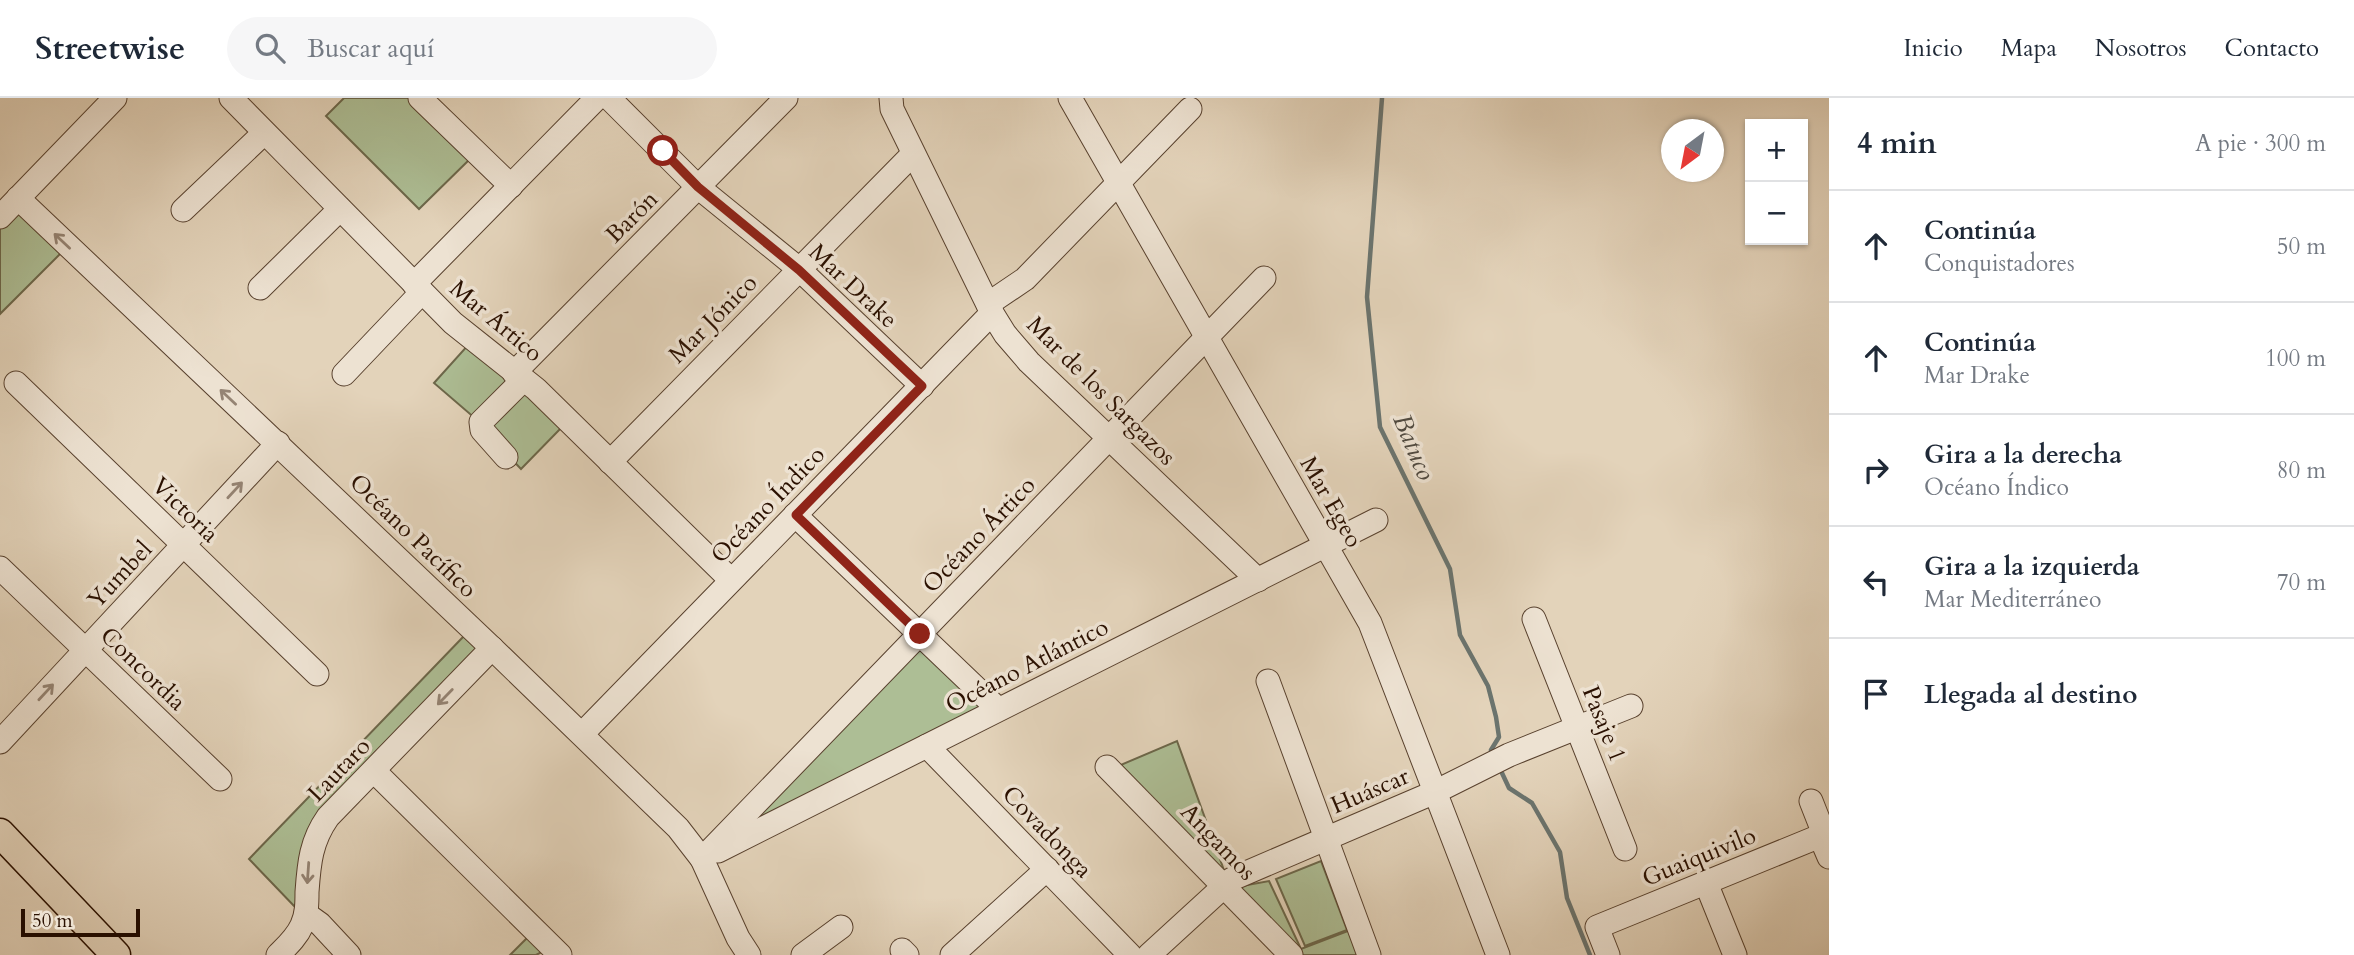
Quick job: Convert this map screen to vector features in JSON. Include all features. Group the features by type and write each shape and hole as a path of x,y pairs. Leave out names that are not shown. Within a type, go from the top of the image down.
{"main road":[{"path":"0,833 116,955"}],"street":[{"path":"0,217 116,98"},
{"name":"Mar Ártico","path":"231,98 464,333 536,389 732,580"},
{"path":"420,98 511,186"},
{"path":"344,374 511,186 597,98"},
{"name":"Mar Drake","path":"609,98 698,187 799,270 922,386"},
{"name":"Barón","path":"506,457 482,430 481,422 519,377 786,98"},
{"name":"Mar de los Sargazos","path":"891,98 892,109 990,309 1011,341 1029,362 1258,580"},
{"name":"Mar Egeo","path":"1070,98 1370,623 1498,955"},
{"name":"Océano Índico","path":"582,734 922,386 990,309 1017,286 1190,108"},
{"path":"183,210 264,133"},
{"name":"Mar Jónico","path":"610,461 913,153"},
{"name":"Océano Pacífico","path":"18,198 278,443 678,828 702,859 743,947"},
{"path":"260,288 340,209"},
{"name":"Océano Ártico","path":"702,859 1264,278"},
{"name":"Victoria","path":"16,383 317,674"},
{"name":"Yumbel","path":"0,742 278,443"},
{"path":"796,515 998,709"},
{"name":"Océano Atlántico","path":"702,859 1376,520"},
{"name":"Concordia","path":"0,568 220,779"},
{"name":"Pasaje 1","path":"1534,619 1625,849"},
{"name":"Lautaro","path":"278,955 296,935 306,914 310,856 319,830 328,817 492,648"},
{"path":"1268,681 1369,955"},
{"name":"Huáscar","path":"1149,955 1223,885 1233,879 1435,792 1509,755 1632,706"},
{"name":"Covadonga","path":"927,746 1130,955"},
{"name":"Angamos","path":"1107,766 1291,955"},
{"path":"374,771 552,953"},
{"path":"1811,801 1822,829 1824,846"},
{"name":"Guaiquivilo","path":"1608,955 1597,927 1706,883 1824,846"},
{"path":"959,953 1047,870"},
{"path":"1706,883 1735,955"},
{"path":"306,914 320,924 349,955"},
{"path":"803,955 841,927"}],"green space":[{"path":"344,98 410,98 473,156 419,209 326,116"},
{"path":"19,208 62,252 0,314 0,228"},
{"path":"469,344 517,380 477,420 434,383"},
{"path":"522,387 563,426 521,469 486,432"},
{"path":"464,636 479,650 315,825 295,907 249,859"},
{"path":"920,641 987,709 723,844"},
{"path":"1177,741 1225,873 1116,767"},
{"path":"1321,861 1347,930 1305,946 1276,879"},
{"path":"1269,881 1301,949 1353,929 1363,955 1297,955 1231,888"},
{"path":"533,932 550,948 536,955 510,955"}],"waterway":[{"name":"Batuco","path":"1382,98 1367,297 1380,427 1450,569 1460,635 1488,686 1496,717 1499,737 1491,750"},
{"name":"Batuco","path":"1502,773 1509,788 1532,803 1560,852 1567,898 1590,955"}],"route":[{"path":"663,151 698,187 799,270 922,386 796,515 920,634"}]}
